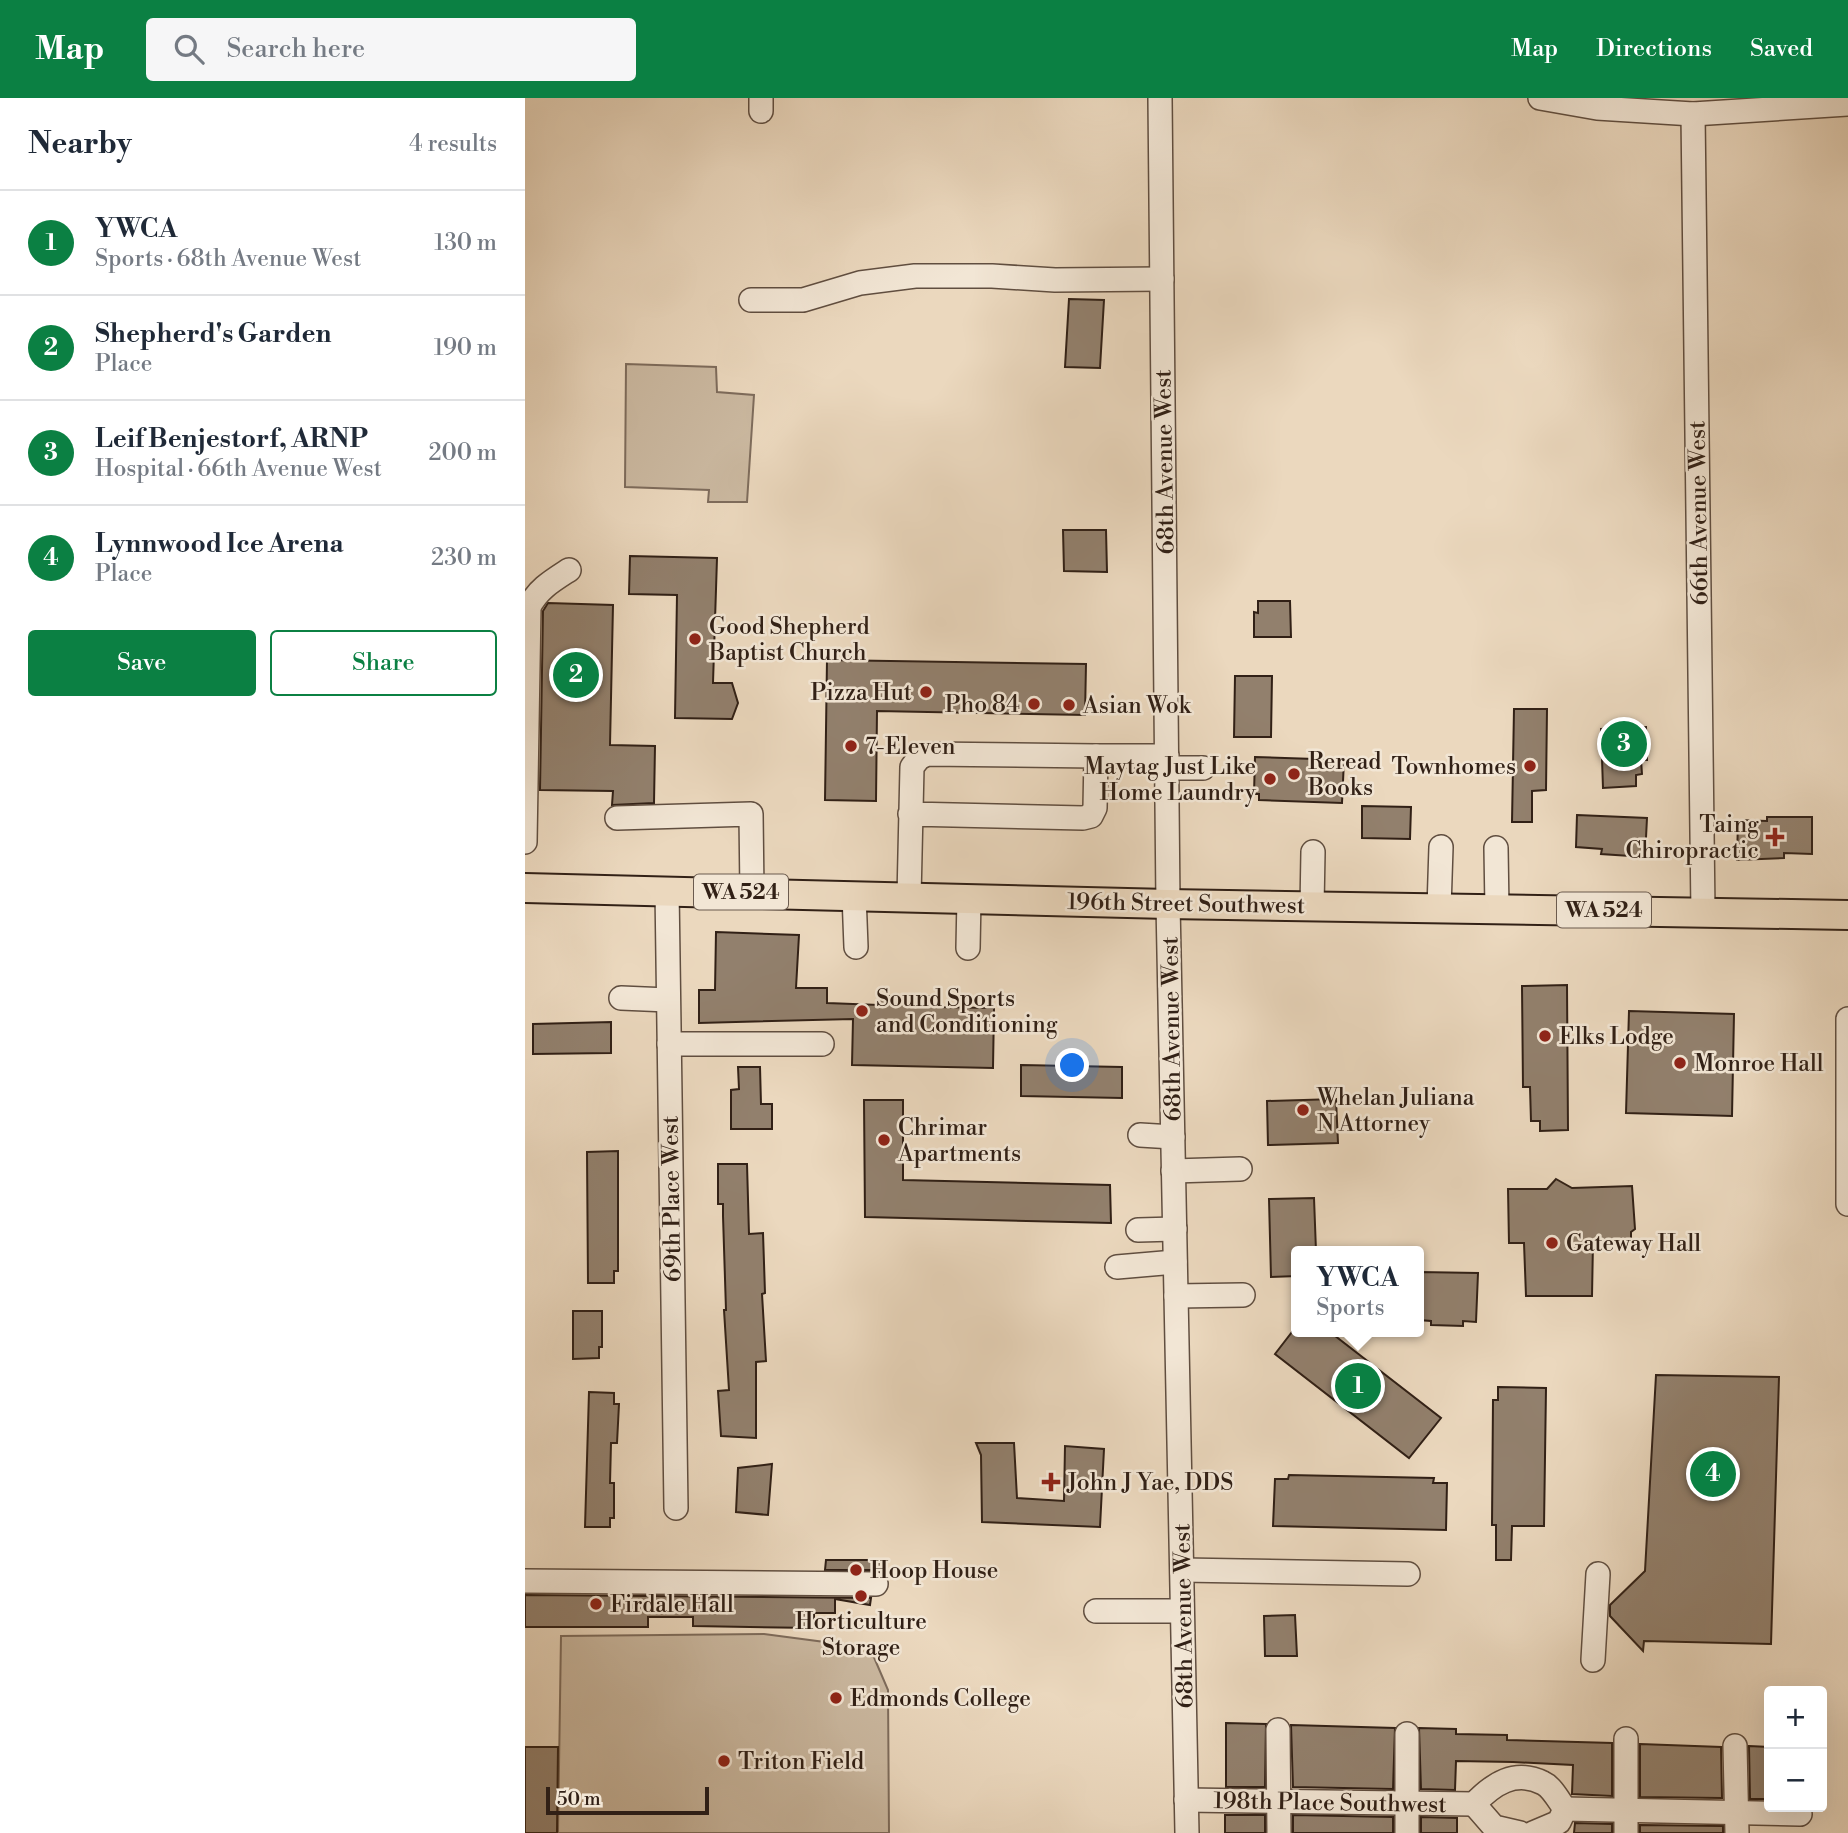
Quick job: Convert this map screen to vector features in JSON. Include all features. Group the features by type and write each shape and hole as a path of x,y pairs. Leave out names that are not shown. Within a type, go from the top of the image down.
{"main road":[{"name":"196th Street Southwest","path":"525,888 1168,904 1848,915"}],"street":[{"name":"68th Avenue West","path":"1160,98 1168,904 1187,1833"},
{"path":"1540,98 1597,108 1693,114 1848,104"},
{"name":"66th Avenue West","path":"1693,114 1703,912"},
{"path":"751,300 803,300 860,283 915,276 992,276 1055,281 1162,279"},
{"path":"525,842 529,607 534,596 569,570"},
{"path":"909,897 912,767 919,758 927,754 1096,755 1203,768"},
{"path":"910,814 1091,816 1095,807 1096,755"},
{"path":"617,818 751,814 752,893"},
{"path":"1439,908 1441,847"},
{"path":"1496,848 1496,909"},
{"path":"1312,906 1313,852"},
{"name":"69th Place West","path":"667,890 676,1508"},
{"path":"854,895 856,947"},
{"path":"968,948 969,898"},
{"path":"621,998 668,1000"},
{"path":"1848,1019 1848,1204"},
{"path":"669,1044 822,1044"},
{"path":"1140,1135 1173,1137"},
{"path":"1173,1171 1240,1169"},
{"path":"1138,1230 1175,1229"},
{"path":"1117,1266 1175,1262"},
{"path":"1176,1296 1243,1295"},
{"path":"1182,1570 1408,1574"},
{"path":"1593,1660 1598,1574"},
{"path":"525,1581 876,1584"},
{"path":"1096,1611 1182,1611"},
{"path":"1278,1730 1279,1833"},
{"path":"1407,1734 1407,1833"},
{"path":"1626,1739 1626,1821"},
{"path":"1735,1746 1737,1823"},
{"name":"198th Place Southwest","path":"1186,1800 1474,1804 1490,1788 1518,1776 1545,1783 1565,1808"},
{"name":"198th Place Southwest","path":"1474,1804 1494,1827 1520,1833"},
{"path":"1534,1833 1559,1822 1565,1808 1626,1821 1737,1823 1800,1814"}],"shaded area":[{"path":"626,364 716,367 717,392 754,395 747,502 708,502 709,490 625,487"},
{"name":"Triton Field","path":"764,1634 870,1648 888,1690 889,1833 558,1833 561,1636"}],"building":[{"path":"1069,299 1104,300 1100,368 1065,367"},
{"path":"1063,530 1106,530 1107,572 1064,571"},
{"name":"Good Shepherd Baptist Church","path":"630,556 717,558 713,683 732,683 738,703 732,719 675,718 677,595 629,594"},
{"path":"1258,601 1290,601 1291,637 1254,637 1254,612 1258,613"},
{"path":"548,603 613,605 610,745 655,746 654,803 612,805 613,791 540,790 543,611"},
{"path":"827,660 1086,664 1085,715 877,711 876,801 825,800"},
{"path":"1235,676 1272,676 1271,737 1234,737"},
{"name":"Townhomes","path":"1514,709 1547,709 1546,790 1532,791 1532,822 1512,822"},
{"path":"1646,727 1647,760 1641,760 1642,774 1636,775 1636,786 1603,788 1601,729"},
{"path":"1255,757 1344,760 1342,803 1259,800 1259,794 1254,794"},
{"path":"1362,806 1411,807 1410,839 1362,838"},
{"path":"1577,815 1647,818 1645,857 1601,854 1602,849 1576,847"},
{"name":"Taing Chiropractic","path":"1767,817 1812,817 1812,854 1784,853 1784,858 1737,860 1738,820 1767,821"},
{"path":"716,932 799,935 796,988 827,988 827,1003 879,1005 879,996 933,996 934,1007 994,1008 993,1068 852,1065 853,1019 699,1023 699,990 715,990"},
{"name":"Elks Lodge","path":"1567,985 1568,1130 1540,1131 1540,1121 1531,1121 1530,1087 1523,1087 1522,986"},
{"name":"Monroe Hall","path":"1629,1011 1734,1014 1732,1116 1626,1113"},
{"path":"611,1022 611,1053 533,1054 533,1024"},
{"name":"Chrimar Apartments","path":"1021,1065 1122,1067 1122,1098 1021,1096"},
{"path":"738,1067 760,1067 761,1104 772,1104 772,1129 731,1129 731,1090 739,1089"},
{"path":"1336,1099 1338,1143 1268,1145 1267,1101"},
{"name":"Chrimar Apartments","path":"864,1100 903,1100 903,1180 1110,1185 1111,1223 865,1217"},
{"path":"618,1151 618,1271 614,1271 614,1283 588,1283 587,1152"},
{"path":"718,1164 747,1164 749,1234 763,1233 765,1293 762,1294 766,1361 756,1362 756,1438 721,1436 718,1391 729,1390 724,1310 723,1204 718,1204"},
{"name":"Gateway Hall","path":"1556,1179 1572,1188 1632,1186 1635,1229 1631,1232 1631,1241 1593,1242 1592,1296 1526,1296 1524,1243 1509,1243 1508,1189 1547,1189"},
{"path":"1314,1198 1316,1246 1291,1246 1291,1276 1271,1277 1269,1199"},
{"path":"1424,1272 1478,1273 1476,1322 1463,1321 1463,1326 1431,1325 1431,1321 1424,1320"},
{"path":"573,1311 602,1311 602,1347 599,1347 599,1358 573,1359"},
{"path":"1291,1333 1291,1337 1336,1337 1441,1418 1409,1458 1275,1354"},
{"path":"1656,1375 1779,1377 1771,1644 1644,1641 1643,1651 1610,1616 1610,1605 1645,1571"},
{"path":"1498,1387 1546,1388 1544,1526 1512,1526 1511,1560 1496,1560 1496,1525 1492,1525 1493,1400 1498,1400"},
{"path":"589,1392 614,1393 614,1404 619,1404 617,1443 611,1443 610,1483 614,1483 614,1518 610,1518 610,1527 585,1527"},
{"path":"976,1443 1014,1443 1017,1498 1064,1501 1065,1446 1104,1449 1100,1527 982,1522 981,1455"},
{"path":"772,1464 768,1515 736,1512 738,1468"},
{"path":"1289,1475 1434,1478 1433,1483 1447,1483 1446,1530 1273,1526 1275,1479 1288,1479"},
{"path":"826,1560 887,1560 887,1576 876,1570 825,1570"},
{"path":"525,1595 871,1598 870,1605 835,1599 835,1613 814,1613 814,1628 693,1626 693,1617 648,1617 648,1627 525,1627"},
{"path":"1295,1615 1297,1656 1265,1656 1264,1616"},
{"path":"1226,1723 1266,1724 1265,1787 1226,1787"},
{"path":"1291,1725 1395,1728 1393,1789 1293,1787"},
{"path":"1419,1728 1456,1729 1456,1734 1507,1735 1507,1740 1612,1743 1612,1796 1572,1794 1573,1765 1513,1762 1456,1761 1455,1790 1421,1789"},
{"path":"1640,1744 1721,1747 1722,1798 1640,1797"},
{"path":"1749,1746 1764,1747 1764,1799 1750,1799"},
{"path":"525,1747 558,1747 557,1833 525,1833"},
{"path":"1225,1815 1265,1815 1265,1833 1225,1833"},
{"path":"1293,1815 1393,1817 1393,1833 1293,1833"},
{"path":"1421,1817 1457,1818 1457,1833 1421,1833"},
{"path":"1575,1823 1612,1824 1612,1833 1574,1833"},
{"path":"1640,1825 1723,1826 1723,1833 1640,1833"}],"place":[{"name":"Good Shepherd Baptist Church","path":"695,639"},
{"name":"Shepherd's Garden","path":"576,675"},
{"name":"Pizza Hut","path":"926,692"},
{"name":"Pho 84","path":"1034,704"},
{"name":"Asian Wok","path":"1069,705"},
{"name":"Leif Benjestorf, ARNP","path":"1624,744"},
{"name":"7-Eleven","path":"851,746"},
{"name":"Townhomes","path":"1530,766"},
{"name":"Reread Books","path":"1294,774"},
{"name":"Maytag Just Like Home Laundry","path":"1270,779"},
{"name":"Taing Chiropractic","path":"1775,837"},
{"name":"Sound Sports and Conditioning","path":"862,1011"},
{"name":"Elks Lodge","path":"1545,1036"},
{"name":"Monroe Hall","path":"1680,1063"},
{"name":"Whelan Juliana N Attorney","path":"1303,1110"},
{"name":"Chrimar Apartments","path":"884,1140"},
{"name":"Gateway Hall","path":"1552,1243"},
{"name":"YWCA","path":"1358,1386"},
{"name":"Lynnwood Ice Arena","path":"1713,1474"},
{"name":"John J Yae, DDS","path":"1051,1482"},
{"name":"Hoop House","path":"856,1570"},
{"name":"Horticulture Storage","path":"861,1596"},
{"name":"Firdale Hall","path":"596,1604"},
{"name":"Edmonds College","path":"836,1698"},
{"name":"Triton Field","path":"724,1761"}]}
